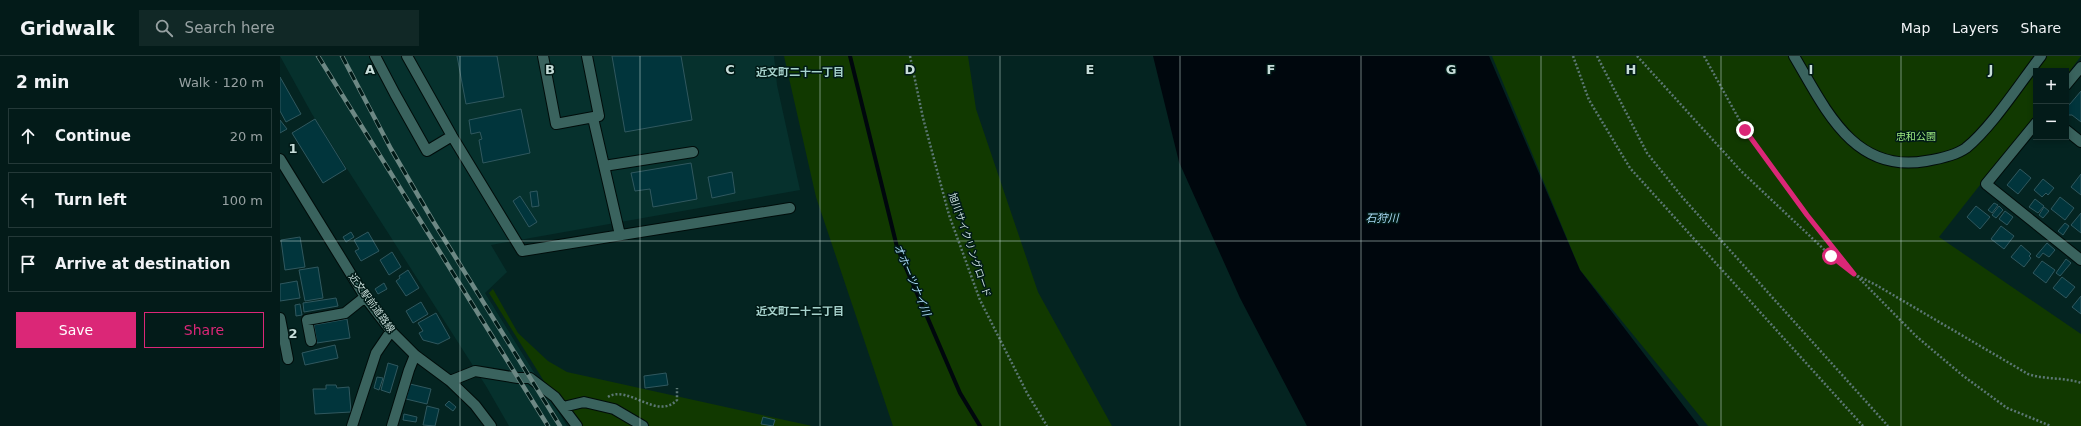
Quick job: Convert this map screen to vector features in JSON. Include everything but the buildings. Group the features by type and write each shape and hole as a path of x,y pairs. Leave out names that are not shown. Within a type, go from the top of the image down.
{"street":[{"path":"375,56 427,151 452,136"},
{"path":"407,56 452,136 522,251 790,208"},
{"path":"543,56 556,124 599,116 587,56"},
{"path":"1794,56 1831,119 1851,141 1869,154 1889,161 1914,163 1940,159 1964,149 1982,132 2040,56"},
{"path":"2069,81 2081,66"},
{"path":"593,118 620,235"},
{"path":"2033,127 1986,184 2081,260"},
{"path":"2069,132 2081,142"},
{"path":"604,166 693,152"},
{"name":"近文駅前道路線","path":"280,159 285,176 365,298 391,331 415,355 450,381 475,406 487,424"},
{"path":"311,341 307,320 345,314 365,298"},
{"path":"280,318 281,333 288,359"},
{"path":"352,426 376,353 391,331"},
{"path":"392,426 408,370 415,355"},
{"path":"450,381 475,371 518,378 530,378 555,397 577,426"},
{"path":"562,407 584,402 614,410 643,426"}],"path":[{"name":"旭川サイクリングロード","path":"910,56 923,118 949,215 977,293 1027,393 1047,426"},
{"path":"1573,56 1589,100 1630,168 1863,426"},
{"path":"1597,56 1647,153 1688,203 1888,426"},
{"path":"1637,56 1741,171 1831,256 1854,274 1876,284 2019,369 2037,377 2068,380 2081,383"},
{"path":"1704,56 1745,130 1807,215 1854,274 1916,336 1962,375 2007,408 2051,426"},
{"path":"595,405 611,395 622,394 661,407 671,406 677,400 677,388"}],"shaded area":[{"path":"280,56 774,56 777,85 800,190 491,245 507,272 485,293 567,426 509,426 486,386 312,114"}],"green space":[{"path":"784,56 968,56 976,109 1038,292 1112,426 893,426 816,197"},
{"name":"忠和公園","path":"1492,56 2081,56 2069,72 2069,68 2033,68 2033,118 1939,237 2081,334 2081,426 1708,426 1580,270"},
{"path":"493,289 518,333 548,361 567,372 812,426 572,426 489,293"}],"water":[{"name":"石狩川","path":"1153,56 1489,56 1580,270 1699,426 1307,426 1240,298 1179,162"}],"waterway":[{"name":"オホーツナイ川","path":"850,56 897,247 960,393 980,426"}],"railway":[{"path":"318,56 548,426"},
{"path":"342,56 391,149 433,221 560,426"}],"district":[{"name":"近文町二十一丁目","path":"800,72"},
{"name":"近文町二十二丁目","path":"800,311"}],"route":[{"path":"1745,130 1807,215 1854,274 1831,256"}]}
